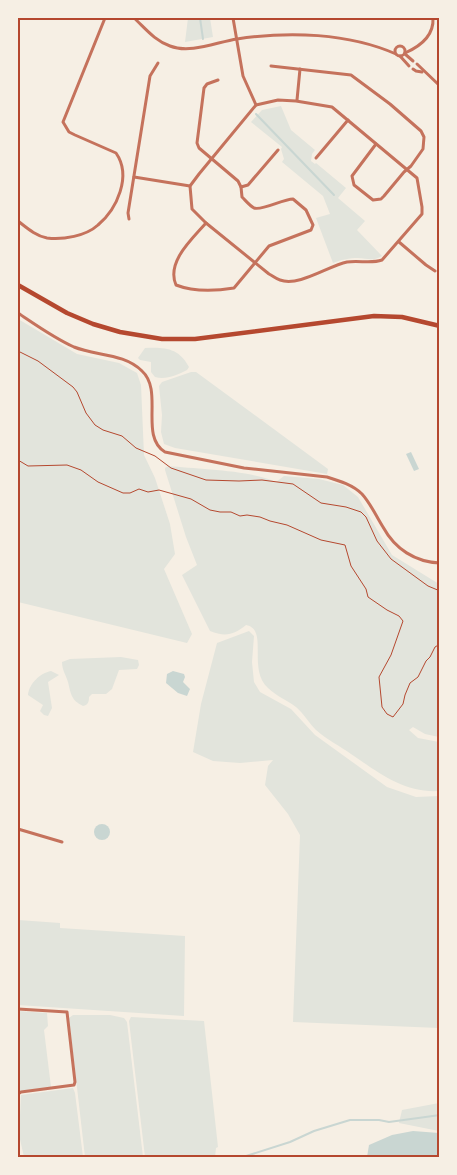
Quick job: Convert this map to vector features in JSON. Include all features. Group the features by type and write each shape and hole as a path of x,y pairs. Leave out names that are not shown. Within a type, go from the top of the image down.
{"main road":[{"path":"18,284 67,313 93,324 120,332 162,339 195,339 374,316 402,317 440,326"}],"street":[{"path":"18,221 41,236 65,238 86,232 98,226 116,204 122,180 116,153 69,132 63,122 105,18"},
{"path":"134,18 153,37 170,46 191,48 236,39 290,35 350,40 385,48 400,56 409,66"},
{"path":"233,18 243,76 256,104"},
{"path":"400,56 425,41 432,30 433,18"},
{"path":"396,54 397,47"},
{"path":"403,47 406,54 413,61"},
{"path":"385,48 416,47"},
{"path":"404,61 406,54"},
{"path":"129,219 128,213 150,76 158,63"},
{"path":"417,64 423,72 440,86"},
{"path":"271,66 351,75 417,127 424,137 423,149 381,199 373,200 368,198 354,185 352,176 376,144"},
{"path":"296,101 300,69"},
{"path":"413,69 423,72"},
{"path":"206,223 177,260 174,281 176,285 218,290 234,288 269,246 311,230 314,225 306,210 293,199 286,199 257,209 252,207 242,198 241,187 238,181 199,148 196,139 204,88 207,84 218,80"},
{"path":"278,100 296,101 332,108 417,178 422,214 382,260 376,262 348,262 295,280 279,280 255,263 206,223 192,209 190,186 256,104 278,100"},
{"path":"316,158 348,120"},
{"path":"241,187 248,185 278,150"},
{"path":"134,177 190,186"},
{"path":"398,242 435,270"},
{"path":"18,314 66,343 122,359 143,371 151,385 154,438 165,452 244,468 340,480 362,494 373,508 388,537 396,545 407,554 418,559 440,563"},
{"path":"18,828 62,842"},
{"path":"18,1009 68,1012 75,1084 18,1094"},
{"path":"18,1123 18,1133"}],"path":[{"path":"18,351 38,361 73,387 86,413 99,428 122,436 136,448 173,468 204,480 239,482 262,480 292,484 321,503 346,506 361,512 366,517 377,541 391,559 428,586 440,591"},
{"path":"18,460 28,466 67,465 81,470 96,481 123,493 130,493 139,489 148,492 162,490 187,498 205,508 218,512 260,517 287,525 321,540 345,545 350,564 366,589 368,596 403,620 390,655 379,677 382,704 384,711 390,716 396,715 404,702 410,683 418,677 434,648 440,644"}],"shaded area":[{"path":"188,18 210,18 213,37 185,42"},
{"path":"281,106 291,130 315,150 311,161 346,188 338,198 365,221 357,230 382,256 379,258 348,259 333,263 316,218 330,214 323,196 282,162 284,159 282,147 251,122 262,110"},
{"path":"18,319 77,354 119,363 137,373 141,385 144,455 155,478 170,524 175,554 164,569 192,634 187,643 18,602"},
{"path":"145,348 159,348 176,352 189,367 179,374 163,378 155,377 151,372 151,362 138,358"},
{"path":"196,372 328,469 327,474 175,448 164,444 161,432 162,415 159,386 162,382"},
{"path":"411,452 419,469 414,471 406,454"},
{"path":"168,466 238,472 276,482 284,476 319,479 343,485 358,497 392,555 439,584 439,737 425,734 413,727 409,730 418,738 439,742 439,791 414,789 382,775 320,733 296,707 271,691 262,680 259,671 258,642 253,628 246,625 229,634 210,631 182,575 197,565 165,470"},
{"path":"249,631 254,636 252,662 254,682 260,692 291,709 315,735 387,787 416,797 439,796 439,1028 293,1022 300,835 288,814 265,785 268,766 273,760 240,763 213,761 193,752 201,704 217,643"},
{"path":"121,657 138,660 139,665 137,669 119,670 112,689 106,694 92,694 86,705 83,706 74,699 62,662 70,659"},
{"path":"51,671 59,675 48,682 52,708 48,716 40,711 43,705 28,695 30,687 36,680 43,674"},
{"path":"173,671 184,674 183,682 190,689 187,696 178,693 166,683 167,674"},
{"path":"102,824 110,832 102,840 94,832"},
{"path":"18,920 60,923 60,928 185,936 184,1016 18,1005"},
{"path":"18,1011 47,1013 48,1026 44,1030 51,1087 19,1091 18,1089"},
{"path":"73,1015 110,1015 124,1018 127,1022 143,1157 85,1157 69,1018"},
{"path":"131,1017 204,1021 218,1147 216,1148 215,1157 145,1157 129,1021"},
{"path":"73,1088 83,1157 24,1157 19,1135 21,1095"},
{"path":"439,1103 439,1131 399,1123 402,1110"},
{"path":"413,1131 439,1133 439,1157 367,1157 369,1145 392,1135"}],"waterway":[{"path":"200,18 203,39"},
{"path":"256,114 334,195"},
{"path":"240,1158 350,1120 389,1122 440,1115"}]}
